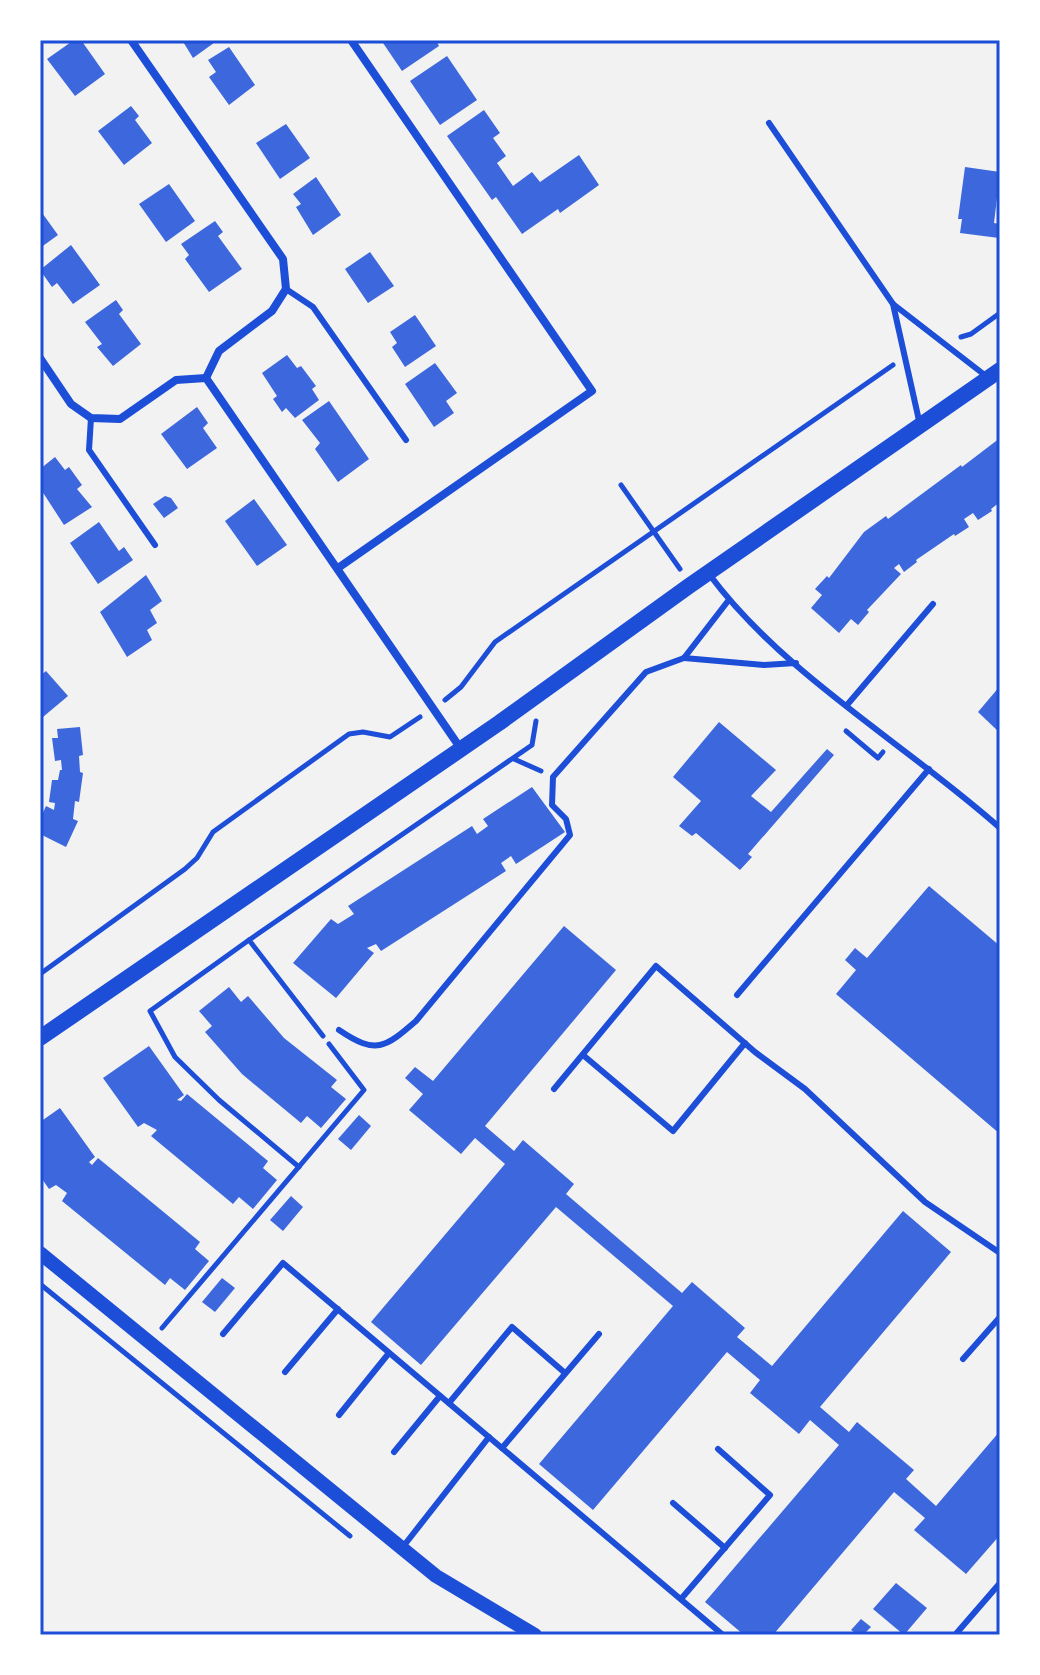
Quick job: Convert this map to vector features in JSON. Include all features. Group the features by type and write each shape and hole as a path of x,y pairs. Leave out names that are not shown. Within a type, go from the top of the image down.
{"main road":[{"path":"40,1038 461,749 994,374"}],"street":[{"path":"131,40 283,259 286,289 272,311 219,351 206,378"},
{"path":"338,568 592,391 351,40"},
{"path":"40,358 71,404 91,418 120,419 176,380 206,378"},
{"path":"206,378 461,749"},
{"path":"40,1253 436,1576 535,1635"}],"lane":[{"path":"769,123 893,304 943,342 994,374"},
{"path":"286,289 313,307 406,440"},
{"path":"893,304 920,425"},
{"path":"91,418 89,450 155,545"},
{"path":"709,574 728,601 797,663 1000,828"},
{"path":"684,658 728,601"},
{"path":"847,705 933,604"},
{"path":"339,1030 353,1040 377,1047 393,1041 416,1021 570,835 566,819 552,805 553,777 646,672 684,658 764,665 797,663"},
{"path":"737,995 929,769"},
{"path":"554,1089 656,966 745,1043 805,1089 925,1202 1000,1253"},
{"path":"583,1055 673,1131 745,1043"},
{"path":"223,1334 283,1263 723,1635"},
{"path":"285,1372 338,1309"},
{"path":"963,1359 1000,1317"},
{"path":"449,1403 512,1327 565,1373"},
{"path":"502,1448 599,1334"},
{"path":"339,1415 389,1353"},
{"path":"394,1452 440,1396"},
{"path":"402,1548 489,1437"},
{"path":"681,1599 770,1495 718,1449"},
{"path":"673,1503 725,1548"},
{"path":"955,1635 1000,1583"}],"path":[{"path":"943,342 971,334 1000,313"},
{"path":"40,974 185,869 197,858 213,832 349,734 363,732 390,737 433,709 461,687 495,642 891,365 906,359"},
{"path":"621,485 643,518"},
{"path":"299,1167 219,1100 175,1057 150,1011 532,745 540,693"},
{"path":"513,758 553,777"},
{"path":"151,1341 364,1090 249,940"}],"building":[{"path":"74,40 81,40 105,74 75,96 47,59"},
{"path":"182,40 218,40 193,58"},
{"path":"381,40 436,40 439,46 402,71"},
{"path":"229,47 255,85 229,105 209,77 216,72 208,60"},
{"path":"447,56 477,100 440,125 410,81"},
{"path":"131,106 139,116 135,120 152,143 124,165 98,131"},
{"path":"484,110 500,133 493,138 506,156 497,163 513,186 532,172 540,182 579,155 599,185 560,213 558,209 522,234 496,197 492,200 447,136"},
{"path":"286,124 310,158 280,179 256,143"},
{"path":"965,167 1000,172 994,223 1000,224 999,238 960,233 962,219 958,219"},
{"path":"316,177 341,215 313,235 296,207 301,204 293,194"},
{"path":"169,184 195,221 166,242 139,204"},
{"path":"40,210 58,235 40,248"},
{"path":"215,221 223,232 218,236 242,269 209,292 185,259 189,255 181,244"},
{"path":"71,245 100,285 73,304 57,283 52,287 40,270"},
{"path":"370,252 394,286 368,303 345,269"},
{"path":"116,300 123,310 119,314 141,344 113,366 97,347 102,344 85,322"},
{"path":"415,315 436,346 405,367 392,347 397,343 390,332"},
{"path":"287,355 297,368 301,366 316,386 312,389 319,400 295,418 286,408 282,412 273,399 277,396 262,373"},
{"path":"435,363 457,393 446,401 454,413 434,427 405,384"},
{"path":"329,401 369,459 338,482 315,449 320,443 302,420"},
{"path":"197,407 208,423 203,428 217,448 187,469 161,434"},
{"path":"1000,438 1000,502 992,511 978,520 973,513 964,519 969,527 916,560 904,572 899,564 894,568 901,574 867,610 869,612 858,625 851,619 839,633 811,608 822,595 815,589 827,576 829,578 864,532 886,516 888,519"},
{"path":"55,457 65,470 69,467 82,485 77,489 92,507 64,525 40,488 40,469"},
{"path":"165,496 171,498 178,508 164,518 153,504"},
{"path":"254,499 287,545 257,566 225,521"},
{"path":"99,522 119,551 124,547 133,560 98,584 70,543"},
{"path":"146,575 162,601 150,610 157,623 147,630 152,640 127,657 100,612"},
{"path":"46,671 68,696 43,717 40,714 40,676"},
{"path":"1000,686 1000,733 978,712"},
{"path":"719,722 776,770 751,796 771,812 827,749 834,755 748,854 752,857 740,870 696,833 692,836 679,826 701,801 673,777"},
{"path":"80,727 83,755 79,756 80,772 83,773 73,819 78,821 66,847 40,834 40,819 46,806 54,810 55,803 49,802 52,780 58,780 62,770 61,760 55,761 52,738 58,738 57,729"},
{"path":"532,787 565,832 516,864 511,856 501,863 506,871 381,951 376,944 367,948 374,953 336,998 293,963 331,919 338,924 354,914 348,906 472,826 477,834 488,826 483,819"},
{"path":"929,886 1000,946 1000,1134 836,994 856,970 845,960 855,948 867,958"},
{"path":"564,926 616,970 485,1126 514,1151 523,1140 574,1184 566,1194 682,1293 692,1282 745,1328 737,1337 772,1366 903,1211 951,1252 820,1407 849,1432 857,1422 914,1470 906,1479 936,1506 1000,1431 1000,1535 966,1574 914,1530 925,1518 894,1492 773,1635 744,1635 705,1602 839,1445 810,1420 799,1434 750,1393 760,1380 727,1352 593,1510 539,1464 673,1306 556,1207 421,1365 371,1322 505,1164 475,1138 461,1154 409,1110 423,1094 405,1078 415,1067 433,1081"},
{"path":"229,987 241,1002 248,996 284,1038 337,1080 331,1087 346,1099 321,1128 307,1116 301,1123 242,1074 205,1032 212,1026 199,1011"},
{"path":"149,1046 184,1095 177,1100 181,1101 187,1094 268,1161 263,1168 277,1180 253,1209 239,1197 233,1204 151,1136 157,1130 144,1123 138,1127 103,1078"},
{"path":"60,1108 95,1157 89,1162 92,1165 98,1158 200,1242 195,1249 209,1261 185,1290 170,1278 165,1285 62,1201 67,1193 56,1185 49,1189 40,1176 40,1122"},
{"path":"359,1115 371,1126 351,1150 338,1139"},
{"path":"291,1196 303,1207 283,1231 270,1220"},
{"path":"222,1278 235,1288 215,1312 202,1302"},
{"path":"896,1583 927,1608 904,1635 873,1609"},
{"path":"861,1619 871,1627 863,1635 858,1635 851,1630"}]}
